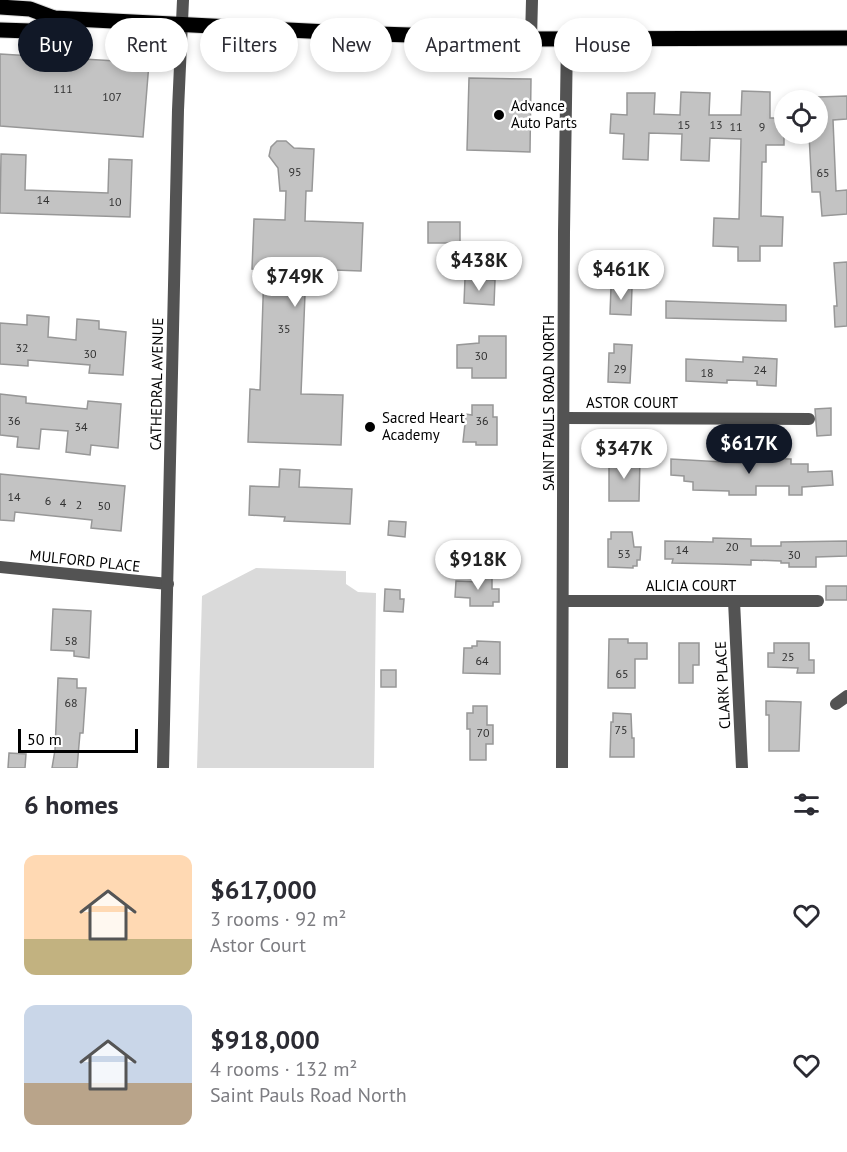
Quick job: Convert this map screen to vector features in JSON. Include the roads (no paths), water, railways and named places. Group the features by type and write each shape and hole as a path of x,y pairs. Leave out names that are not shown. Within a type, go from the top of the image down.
{"main road":[{"path":"0,7 30,9 54,18"},
{"path":"188,24 404,35"},
{"path":"0,30 18,31"},
{"path":"652,38 847,38"}],"street":[{"name":"CATHEDRAL AVENUE","path":"182,18 183,0"},
{"path":"532,0 532,18"},
{"name":"CATHEDRAL AVENUE","path":"163,768 180,72"},
{"name":"SAINT PAULS ROAD NORTH","path":"562,768 566,72"},
{"name":"ASTOR COURT","path":"564,418 809,419"},
{"name":"MULFORD PLACE","path":"0,567 168,584"},
{"name":"ALICIA COURT","path":"563,601 818,602"},
{"name":"CLARK PLACE","path":"734,601 742,768"},
{"path":"836,704 847,696"}],"place":[{"name":"Advance Auto Parts","path":"499,115"},
{"name":"Sacred Heart Academy","path":"370,427"}]}
